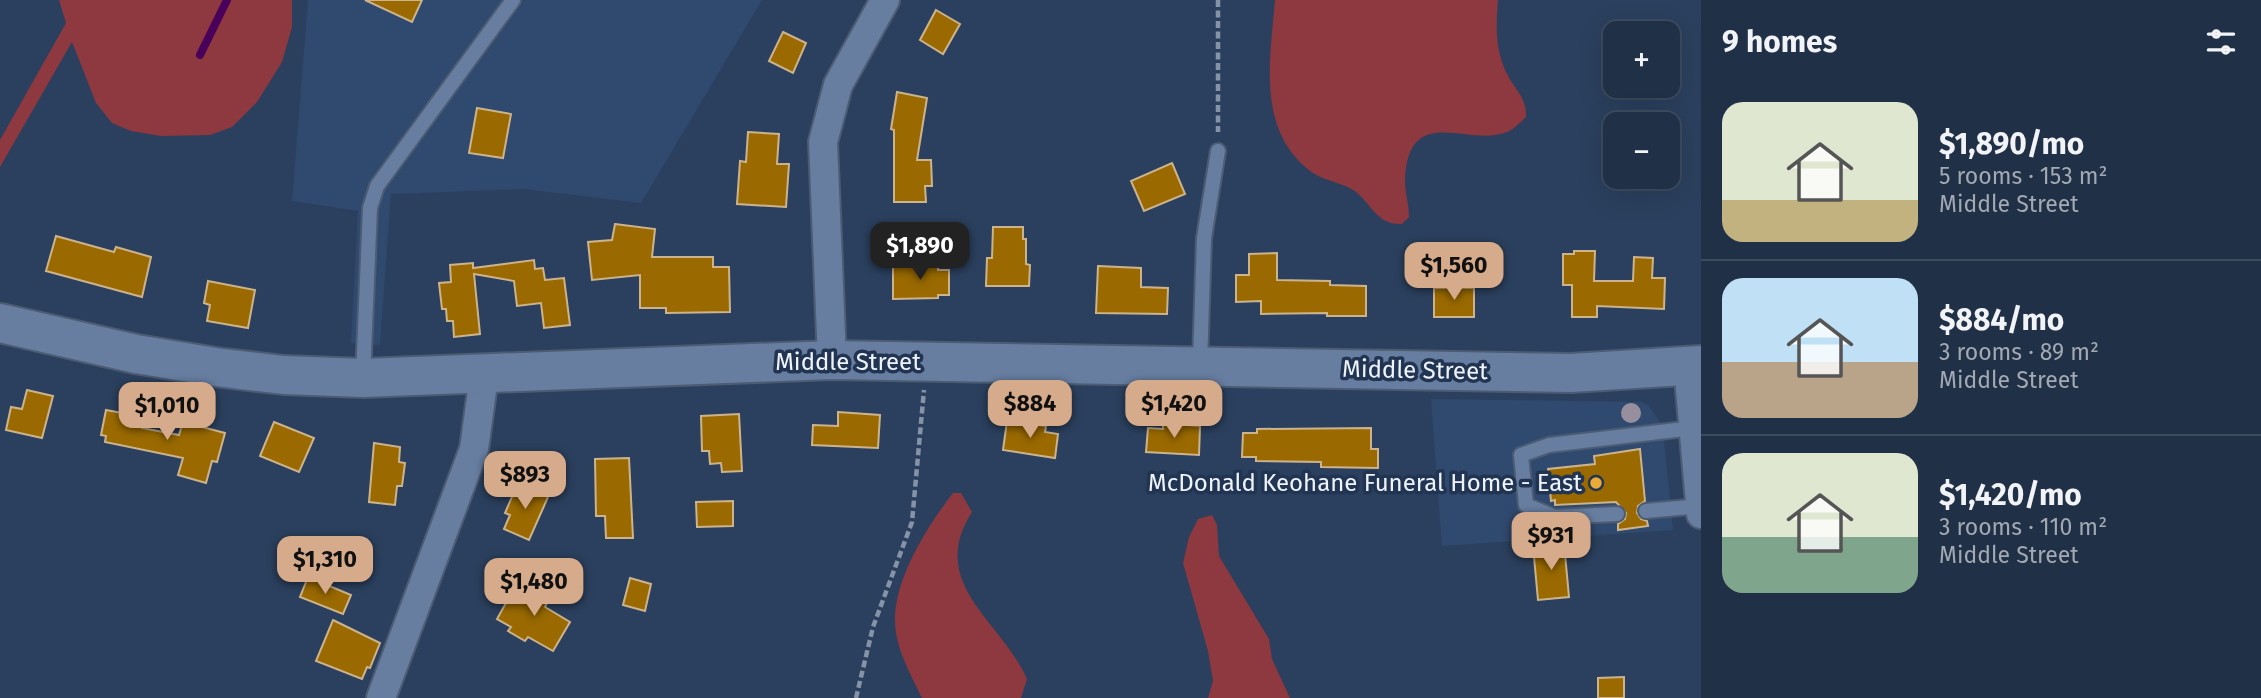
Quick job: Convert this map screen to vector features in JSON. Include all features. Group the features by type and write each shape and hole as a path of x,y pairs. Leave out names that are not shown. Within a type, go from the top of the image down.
{"main road":[{"name":"Middle Street","path":"0,323 136,354 215,367 284,375 363,378 484,376 645,365 832,360 1571,373 1694,365"}],"street":[{"path":"832,360 823,142 838,85 885,0"},
{"path":"1694,365 1693,428 1701,514"},
{"path":"381,698 474,449 484,376"}],"lane":[{"path":"363,378 370,208 377,186 513,0"},
{"path":"1200,365 1203,237 1218,151"},
{"path":"1617,514 1555,517 1527,505 1521,455 1549,445 1693,428"},
{"path":"1646,511 1700,506"}],"path":[{"path":"1218,0 1218,151"},
{"path":"856,698 873,626 912,522 927,361"}],"shaded area":[{"path":"59,0 292,0 292,27 282,62 257,102 232,127 210,135 161,136 131,131 112,123 96,103 72,42 0,167 0,140 66,23"},
{"path":"308,0 762,0 641,203 523,189 391,194 380,345 351,343 358,211 292,201"},
{"path":"1275,0 1498,0 1500,54 1506,72 1522,98 1526,117 1504,133 1489,136 1442,132 1428,135 1417,142 1409,156 1405,180 1409,217 1402,224 1387,221 1352,189 1313,173 1295,156 1282,137 1271,94"},
{"path":"1431,399 1641,402 1648,405 1660,422 1664,441 1673,530 1442,546"},
{"path":"953,493 961,493 972,512 960,537 958,560 963,581 973,601 1016,658 1027,679 1021,698 922,698 901,651 895,621 900,588 923,536"},
{"path":"1212,515 1217,525 1219,556 1269,639 1272,659 1290,698 1208,698 1213,681 1208,651 1183,563 1189,537 1198,519"}],"building":[{"path":"365,0 422,0 412,22"},
{"path":"936,10 960,24 943,54 920,40"},
{"path":"783,32 806,43 793,73 769,61"},
{"path":"897,92 927,98 917,160 931,160 932,186 925,186 926,202 894,202 894,130 891,129"},
{"path":"477,108 511,114 503,158 469,153"},
{"path":"748,132 779,134 777,164 789,164 786,207 737,204 740,161 746,162"},
{"path":"1172,163 1185,194 1144,211 1131,181"},
{"path":"615,224 655,229 652,257 713,257 713,267 729,267 730,312 666,313 666,308 640,308 640,275 592,280 588,242 612,240"},
{"path":"993,227 1023,227 1026,264 1030,265 1029,286 986,286 987,258 992,258"},
{"path":"56,236 114,252 116,247 151,257 142,297 46,271"},
{"path":"1574,251 1595,251 1594,281 1633,281 1634,257 1653,258 1652,278 1665,278 1664,309 1597,306 1597,317 1572,317 1572,285 1563,285 1563,254 1574,254"},
{"path":"1277,253 1277,280 1330,281 1330,285 1366,286 1366,316 1327,316 1327,313 1261,314 1261,301 1236,302 1236,275 1249,275 1249,254"},
{"path":"534,260 535,269 543,268 545,280 564,278 570,325 544,328 541,303 517,306 514,281 474,274 480,334 454,337 453,321 447,321 446,309 442,309 439,283 451,282 450,265 473,263 473,268"},
{"path":"893,266 938,266 938,270 949,270 949,295 938,295 938,298 893,299"},
{"path":"1098,266 1141,268 1141,287 1168,288 1167,314 1096,313"},
{"path":"208,281 255,290 248,328 207,321 210,305 204,303"},
{"path":"1434,288 1474,288 1474,317 1434,317"},
{"path":"27,390 53,396 42,438 6,430 11,407 22,409"},
{"path":"106,410 144,417 142,428 179,435 183,422 225,433 217,462 212,461 206,483 178,475 183,458 105,442 106,436 101,435"},
{"path":"838,412 880,415 878,448 812,445 813,425 838,426"},
{"path":"739,414 742,471 722,472 721,463 710,464 709,451 702,451 701,416"},
{"path":"1007,421 1046,426 1045,432 1058,434 1055,458 1003,450"},
{"path":"274,422 314,438 299,472 260,456"},
{"path":"1163,423 1200,426 1199,455 1146,452 1148,428 1163,429"},
{"path":"1371,428 1371,449 1378,449 1378,468 1321,467 1321,462 1256,461 1256,457 1242,457 1243,433 1257,433 1257,429"},
{"path":"374,443 400,447 399,462 405,463 402,486 397,486 395,505 369,502"},
{"name":"McDonald Keohane Funeral Home - East","path":"1640,449 1645,501 1638,506 1637,513 1641,519 1647,521 1648,526 1618,530 1618,524 1625,519 1626,513 1616,502 1555,505 1555,500 1551,501 1548,469 1595,464 1594,456"},
{"path":"629,458 633,538 606,538 605,516 596,516 595,459"},
{"path":"518,483 548,497 529,540 504,529 510,515 505,513"},
{"path":"733,501 733,526 697,527 696,502"},
{"path":"1564,543 1569,597 1538,600 1533,546"},
{"path":"308,577 351,595 343,614 300,597"},
{"path":"630,578 651,584 645,611 623,605"},
{"path":"541,582 554,590 545,607 570,622 553,651 528,637 525,641 508,631 511,627 497,619 511,594 524,602"},
{"path":"333,620 380,643 370,668 367,667 362,679 316,661"},
{"path":"1624,677 1624,698 1598,698 1598,678"}],"waterway":[{"path":"200,55 227,0"}],"place":[{"name":"McDonald Keohane Funeral Home - East","path":"1596,483"}]}
